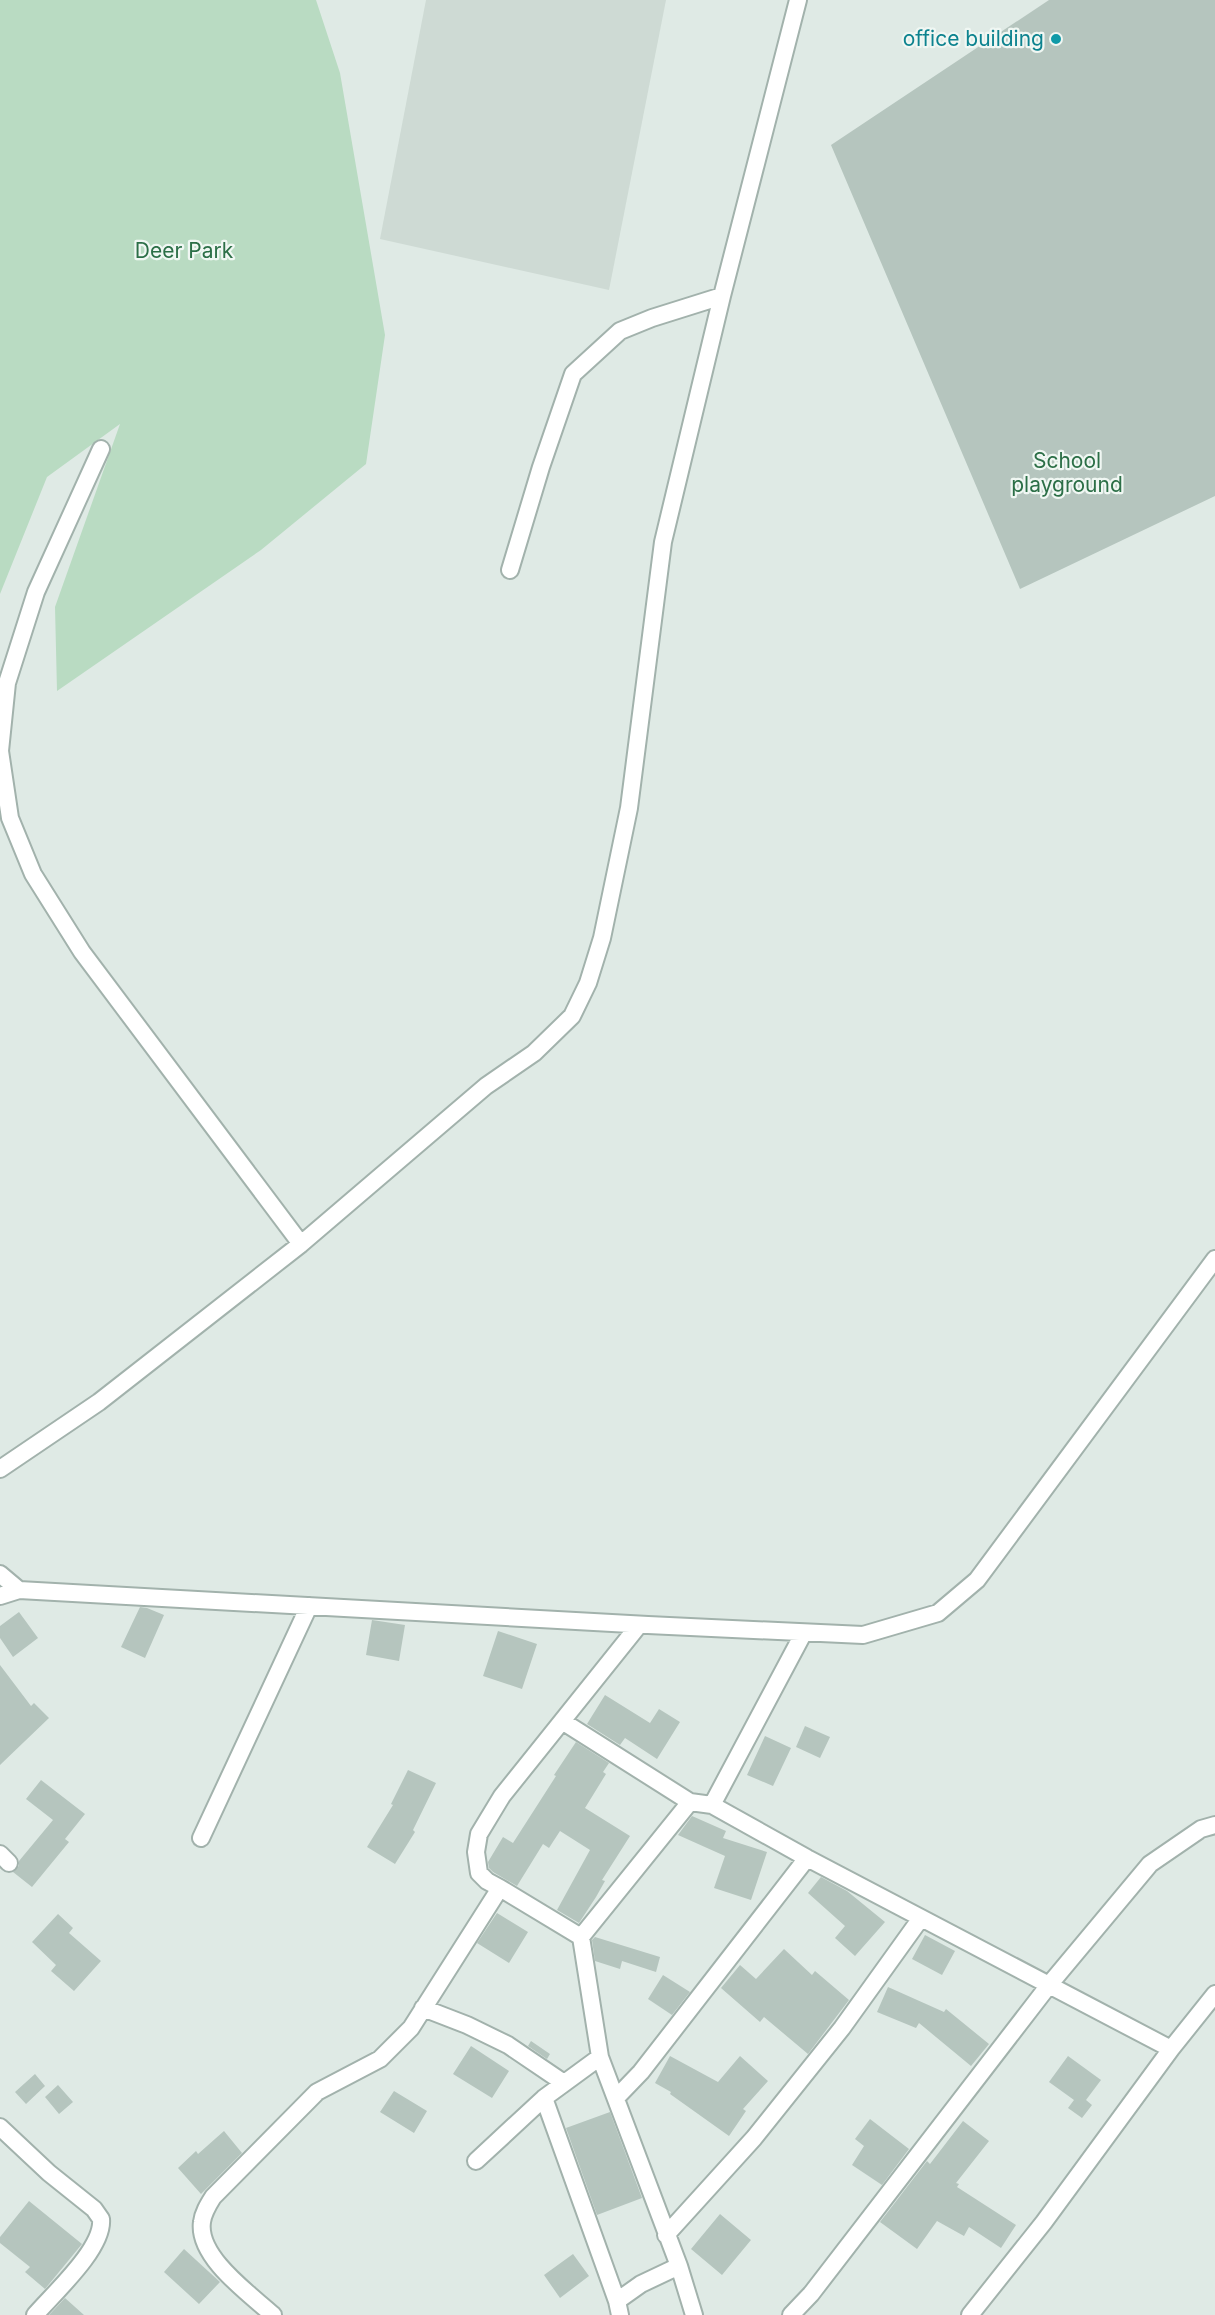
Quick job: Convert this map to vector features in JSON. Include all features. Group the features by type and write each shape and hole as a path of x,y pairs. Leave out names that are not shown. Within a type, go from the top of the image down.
{"street":[{"path":"0,1469 99,1402 301,1244 486,1086 534,1053 572,1016 588,983 602,938 629,808 663,542 722,296 798,0"},
{"path":"510,570 541,467 573,374 620,331 652,318 722,296"},
{"path":"101,449 36,592 7,683 0,751 10,818 33,874 82,952 301,1244"},
{"path":"0,1596 19,1590 803,1634 862,1635 938,1613 977,1580 1215,1259"},
{"path":"0,1574 19,1590"},
{"path":"201,1838 309,1606"},
{"path":"581,1937 487,1881 479,1873 476,1852 479,1834 502,1796 639,1625"},
{"path":"712,1805 803,1634"},
{"path":"562,1721 690,1802 712,1805 807,1858 1171,2049"},
{"path":"690,1802 581,1937 600,2057 679,2266 694,2315"},
{"path":"791,2315 811,2294 1049,1985 1150,1864 1201,1829 1215,1825"},
{"path":"616,2098 641,2072 807,1858"},
{"path":"273,2315 213,2260 203,2239 201,2224 204,2212 213,2197 316,2092 380,2059 411,2028 500,1888"},
{"path":"666,2235 754,2138 828,2047 921,1918"},
{"path":"970,2315 1044,2222 1171,2049 1215,1994"},
{"path":"423,2008 508,2045 564,2083"},
{"path":"476,2161 544,2098 600,2057"},
{"path":"544,2098 618,2308 641,2284 679,2266"},
{"path":"0,2127 49,2173 94,2209 101,2219 100,2235 83,2260 35,2315"}],"shaded area":[{"path":"426,0 666,0 609,290 380,239"}],"green space":[{"name":"Deer Park","path":"0,0 316,0 340,73 385,335 366,464 261,550 57,691 55,607 120,424 47,477 0,594"}],"building":[{"path":"1049,0 1215,0 1215,496 1020,589 831,145"},
{"path":"140,1607 164,1615 145,1658 121,1647"},
{"path":"19,1612 38,1638 13,1657 0,1638 0,1626"},
{"path":"372,1620 405,1625 399,1661 366,1655"},
{"path":"498,1631 537,1644 522,1689 483,1676"},
{"path":"0,1665 31,1706 34,1703 49,1718 0,1765"},
{"path":"605,1695 650,1723 659,1709 680,1722 657,1759 625,1738 620,1745 587,1724"},
{"path":"805,1726 830,1737 820,1758 796,1747"},
{"path":"765,1736 791,1748 773,1786 747,1775"},
{"path":"576,1742 609,1763 603,1772 606,1774 585,1808 630,1836 602,1880 605,1881 579,1923 557,1910 590,1850 560,1831 549,1848 543,1844 517,1886 493,1872 488,1862 503,1837 513,1843"},
{"path":"408,1770 436,1783 413,1830 415,1832 395,1864 367,1847 393,1805 391,1804"},
{"path":"41,1780 85,1814 65,1839 69,1842 32,1887 13,1872 19,1866 19,1861 53,1820 26,1799"},
{"path":"692,1816 726,1831 723,1838 767,1852 751,1900 714,1888 725,1856 678,1835"},
{"path":"821,1877 847,1891 885,1922 855,1956 835,1938 845,1926 808,1893"},
{"path":"497,1913 528,1932 509,1963 477,1943"},
{"path":"58,1914 73,1928 69,1933 101,1961 74,1991 51,1971 56,1965 32,1942"},
{"path":"925,1935 955,1951 942,1975 912,1959"},
{"path":"595,1937 660,1957 656,1972 622,1961 620,1969 595,1961 592,1940"},
{"path":"784,1949 812,1975 815,1971 849,2000 808,2054 764,2017 760,2022 721,1988 740,1965 756,1979"},
{"path":"663,1975 690,1992 672,2015 648,1999"},
{"path":"888,1987 944,2012 946,2009 989,2044 971,2066 919,2023 916,2028 877,2012"},
{"path":"531,2041 550,2054 547,2059 528,2046"},
{"path":"471,2046 509,2071 492,2098 453,2074"},
{"path":"670,2056 718,2082 740,2056 768,2081 743,2109 746,2111 729,2136 670,2094 671,2092 655,2083"},
{"path":"1068,2056 1101,2080 1086,2100 1092,2105 1082,2118 1068,2108 1074,2100 1049,2082"},
{"path":"35,2074 45,2086 26,2104 15,2092"},
{"path":"58,2085 73,2102 59,2114 45,2097"},
{"path":"394,2091 427,2111 414,2133 380,2112"},
{"path":"610,2112 642,2198 597,2215 566,2128"},
{"path":"870,2119 909,2149 882,2185 852,2165 864,2146 855,2139"},
{"path":"963,2121 989,2141 956,2183 959,2184 957,2187 1016,2225 1001,2248 969,2227 964,2236 937,2221 917,2249 880,2222 927,2161 930,2164"},
{"path":"224,2131 242,2153 201,2194 178,2168 196,2151 198,2154"},
{"path":"29,2201 82,2244 45,2289 25,2272 30,2267 0,2243 0,2237"},
{"path":"720,2214 751,2240 722,2275 691,2249"},
{"path":"184,2249 220,2282 199,2304 164,2272"},
{"path":"573,2254 589,2276 560,2298 544,2275"},
{"path":"65,2298 84,2315 49,2315"}],"place":[{"name":"office building","path":"1056,39"}],"park label":[{"name":"School playground","path":"1067,473"}]}
